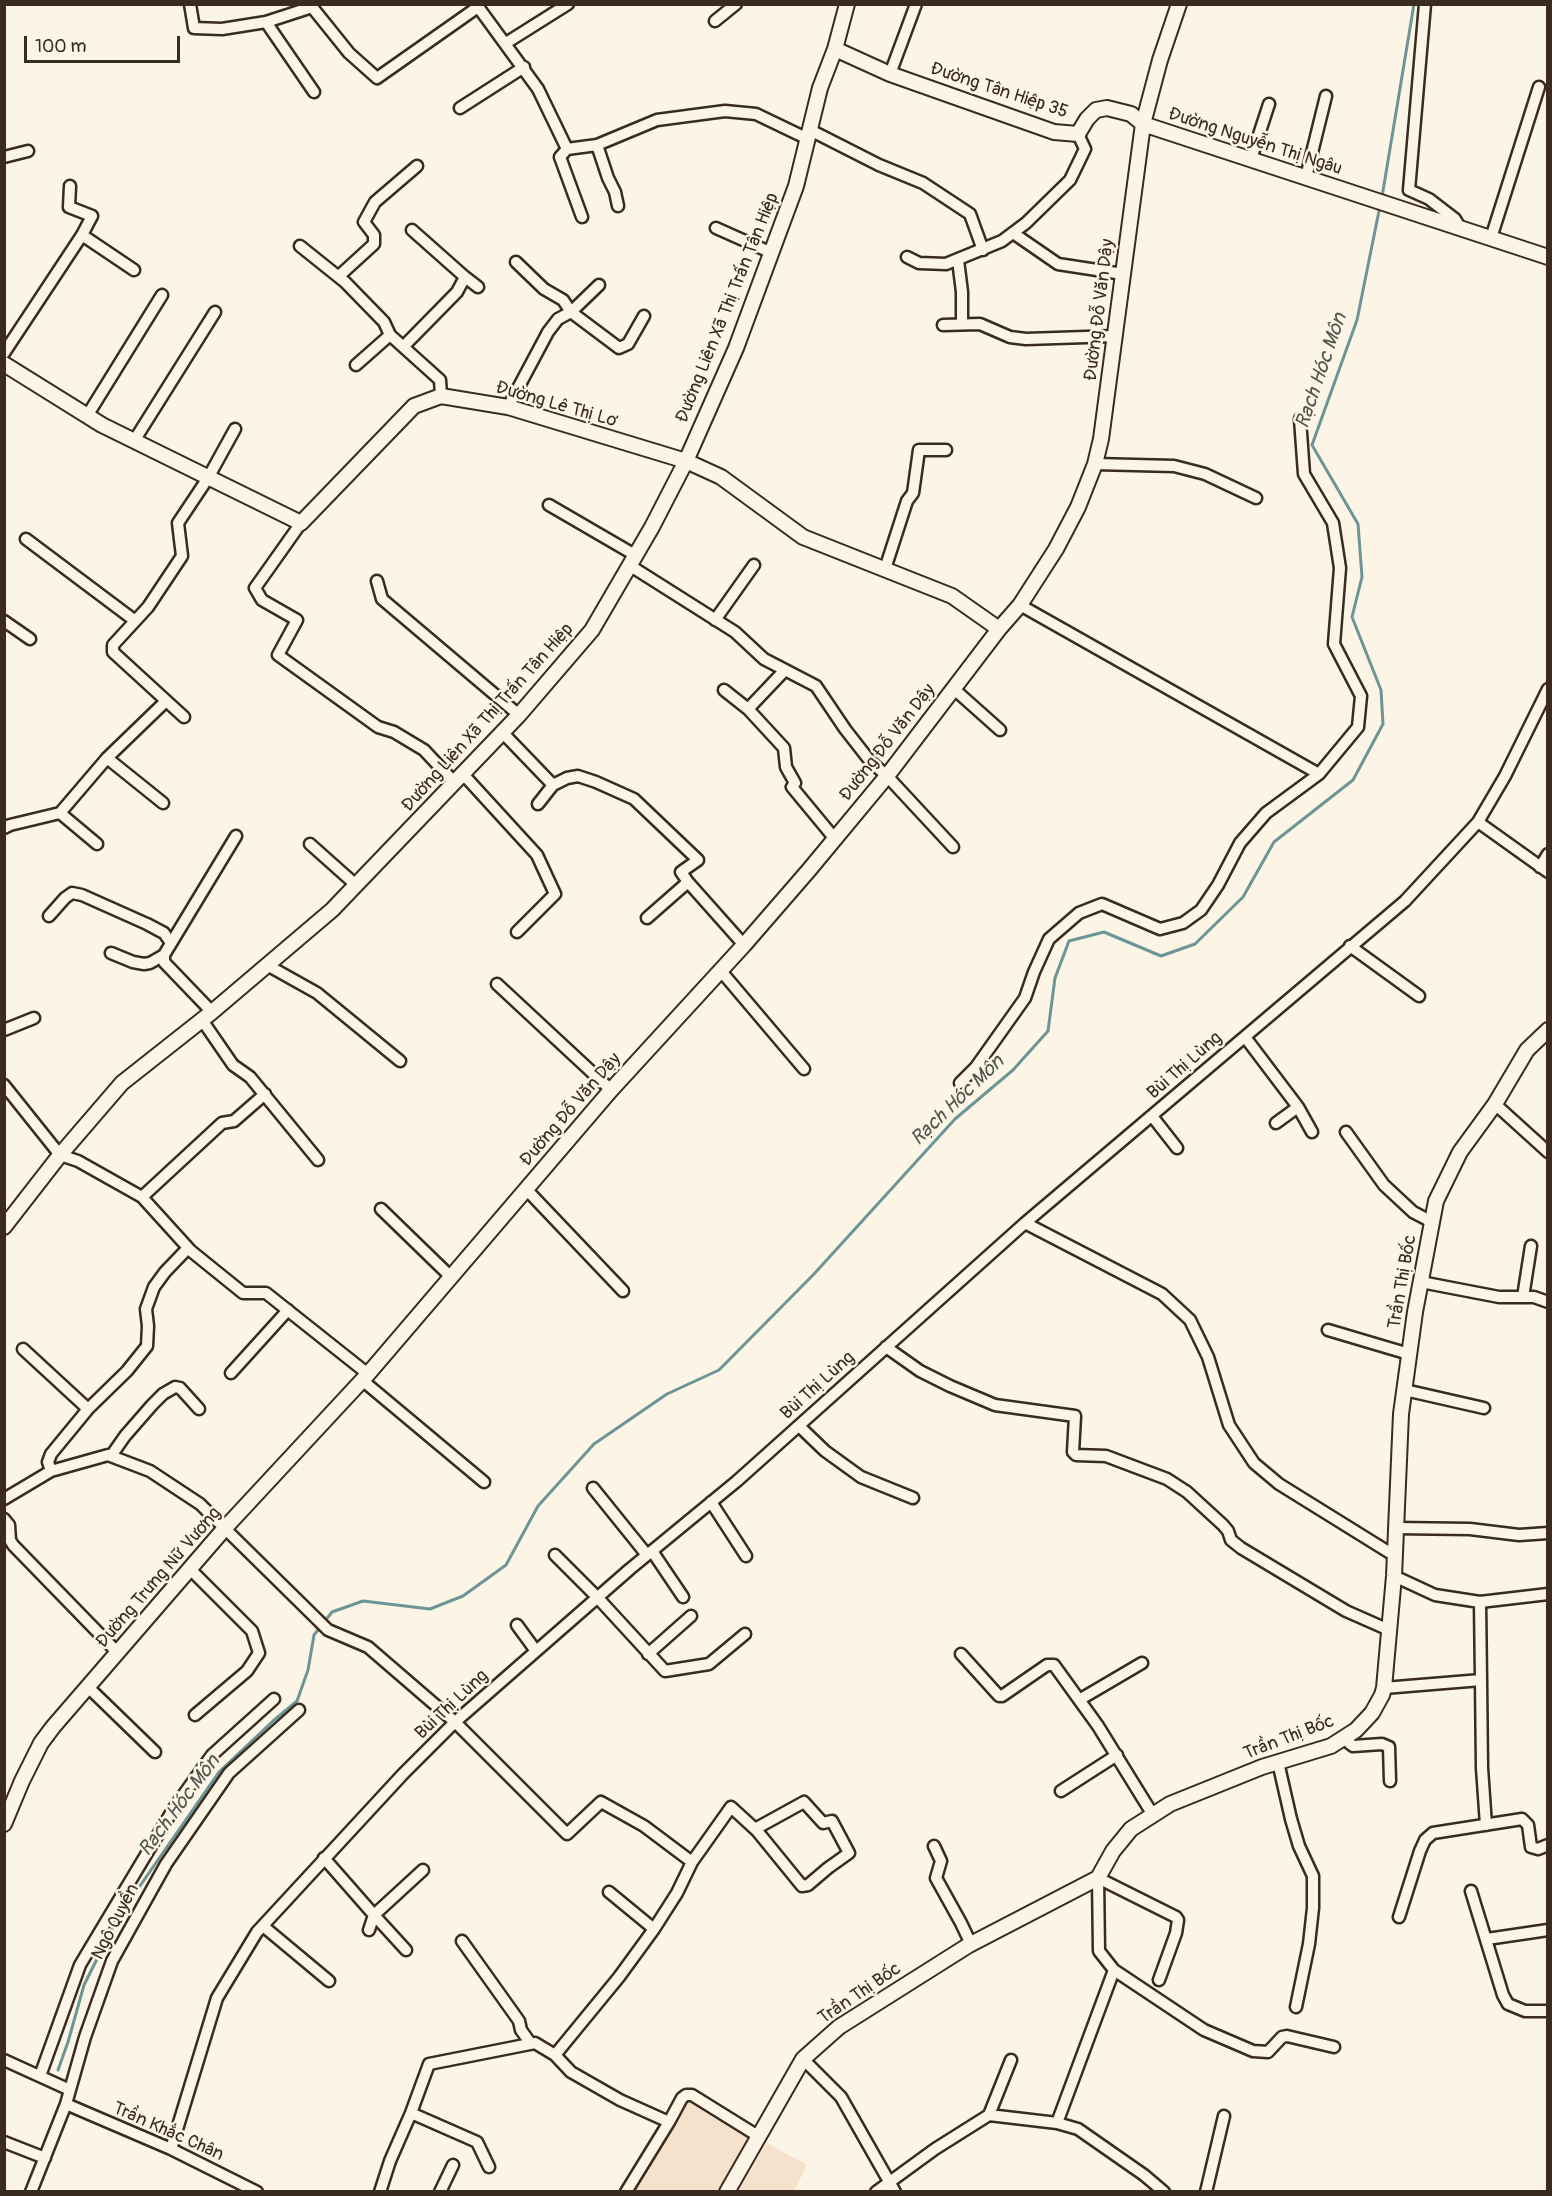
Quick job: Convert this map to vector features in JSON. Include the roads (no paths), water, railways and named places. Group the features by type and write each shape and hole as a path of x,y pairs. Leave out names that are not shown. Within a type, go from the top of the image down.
{"street":[{"path":"190,4 194,28 222,29 266,22 312,7 349,53 376,78 477,6 538,89 567,149"},
{"path":"506,43 568,4"},
{"path":"715,21 736,4"},
{"name":"Đường Liên Xã Thị Trấn Tân Hiệp","path":"4,1227 60,1155 122,1083 207,1016 332,910 519,715 592,630 652,527 686,461 736,348 796,186 820,87 835,49 847,4"},
{"path":"890,74 916,4"},
{"name":"Đường Đỗ Văn Dậy","path":"365,1377 611,1090 721,971 835,839 1020,605 1056,549 1078,507 1095,464 1107,407 1143,124 1160,60 1179,4"},
{"path":"1425,4 1409,190 1429,199 1455,219 1461,229 1548,257"},
{"path":"266,22 314,92"},
{"name":"Đường Tân Hiệp 35","path":"835,49 890,74 1054,132 1078,134 1096,110 1107,108 1131,114 1143,124"},
{"path":"460,108 524,67"},
{"path":"1491,238 1539,87"},
{"path":"1306,177 1326,96"},
{"path":"1251,159 1269,104"},
{"path":"582,217 560,157 567,149 597,145 657,120 725,111 756,114 923,183 969,214 983,250"},
{"name":"Đường Nguyễn Thị Ngâu","path":"1143,124 1461,229"},
{"path":"908,258 919,263 946,264 983,250 1013,233 1070,180 1084,149 1078,134"},
{"path":"597,145 618,206"},
{"path":"4,157 28,151"},
{"path":"339,276 374,244 374,235 364,222 375,202 417,166"},
{"path":"4,353 82,235 92,216 69,207 70,186"},
{"path":"716,228 772,253"},
{"path":"412,231 478,287"},
{"path":"1013,233 1058,264 1123,274"},
{"path":"82,235 134,270"},
{"path":"300,246 339,276 384,322 390,335 440,380 441,396 414,406 301,523 255,588 262,600 297,620 278,655 378,727 394,732 424,750 458,777 537,855 555,894 517,932"},
{"path":"958,260 963,292 962,324"},
{"path":"516,262 544,289 563,300 572,312 619,348 628,344 644,316"},
{"path":"404,346 457,292 465,277"},
{"path":"508,407 548,332 558,319 572,312 598,285"},
{"path":"87,416 162,295"},
{"path":"134,441 215,312"},
{"path":"943,326 980,324 1010,337 1026,339 1116,336"},
{"path":"356,365 390,335"},
{"path":"4,364 87,416 301,523"},
{"name":"Đường Lê Thị Lơ","path":"441,396 508,407 686,461 721,477 803,537 952,596 999,629"},
{"path":"960,1083 976,1067 1025,998 1049,939 1079,913 1102,904 1160,929 1183,923 1202,910 1240,843 1266,813 1319,774 1358,727 1361,696 1334,644 1340,568 1334,523 1304,474 1300,419"},
{"path":"184,717 113,652 113,645 148,607 182,556 178,523 208,478 235,429"},
{"path":"885,569 907,501 913,493 919,450 946,450"},
{"path":"1095,464 1174,466 1205,474 1256,498"},
{"path":"549,505 735,632 764,659 816,686 870,761 887,776 953,847"},
{"path":"26,539 134,620"},
{"path":"715,620 754,565"},
{"path":"377,581 382,599 519,715"},
{"path":"1020,605 1319,774"},
{"path":"4,621 30,639"},
{"path":"748,709 785,670"},
{"path":"954,688 1000,730"},
{"name":"Bùi Thị Lùng","path":"171,2149 217,1998 263,1926 324,1858 455,1722 800,1426 1025,1223 1405,901 1478,822 1505,776 1548,689"},
{"path":"724,690 748,709 784,748 786,766 795,783 792,787 835,839"},
{"path":"4,828 60,813 106,758 166,701"},
{"path":"502,732 553,785"},
{"path":"106,758 163,803"},
{"path":"538,804 553,785 567,778 578,776 634,799 698,860 681,872 744,945"},
{"path":"60,813 97,844"},
{"path":"1478,822 1544,869 1548,854"},
{"path":"111,953 144,964 164,955 236,837"},
{"path":"310,844 356,885"},
{"path":"647,918 688,882"},
{"path":"49,916 72,893 82,895 156,928 164,933 171,943"},
{"path":"1350,946 1419,996"},
{"path":"164,955 164,962 207,1016 233,1065 250,1077 318,1160"},
{"path":"267,966 317,993 400,1061"},
{"path":"721,971 804,1069"},
{"path":"497,984 611,1090"},
{"path":"4,1030 34,1018"},
{"name":"Trần Thị Bốc","path":"727,2192 803,2059 839,2027 970,1944 1098,1878 1113,1851 1131,1829 1170,1804 1278,1762 1331,1746 1356,1730 1372,1713 1384,1688 1394,1576 1401,1414 1436,1201 1460,1152 1495,1104 1527,1050 1548,1030"},
{"path":"1245,1037 1298,1107 1312,1132"},
{"path":"4,1085 60,1155 78,1161 142,1197 188,1248 243,1293 266,1293 288,1310 484,1482"},
{"path":"142,1197 222,1123 234,1121 264,1094"},
{"path":"1495,1104 1548,1152"},
{"path":"1276,1123 1298,1107"},
{"path":"1152,1116 1177,1148"},
{"path":"1346,1132 1384,1185 1413,1212 1432,1222"},
{"path":"525,1189 623,1291"},
{"path":"381,1209 450,1276"},
{"path":"1025,1223 1162,1294 1190,1320 1208,1357 1229,1425 1254,1463 1279,1484 1395,1556"},
{"path":"1523,1297 1531,1246"},
{"path":"51,1471 48,1462 51,1454 88,1409 127,1371 147,1346 146,1309 154,1287 188,1248"},
{"path":"1421,1282 1499,1297 1534,1297 1548,1302"},
{"path":"231,1373 288,1310"},
{"path":"1328,1330 1410,1354"},
{"path":"886,1347 921,1371 995,1405 1075,1416 1073,1452 1076,1455 1106,1456 1167,1479 1187,1492 1228,1529 1231,1540 1240,1548 1346,1611 1389,1630"},
{"path":"23,1349 88,1409"},
{"name":"Đường Trưng Nữ Vương","path":"4,1824 41,1743 225,1528 365,1377"},
{"path":"111,1456 152,1405 163,1394 175,1387 180,1388 199,1409"},
{"path":"1405,1390 1484,1408"},
{"path":"800,1426 825,1451 861,1477 913,1498"},
{"path":"4,1499 51,1471 108,1455 150,1471 200,1504 328,1630 368,1647 455,1722 567,1834 601,1802 644,1826 692,1862"},
{"path":"593,1488 650,1553 683,1597"},
{"path":"711,1502 746,1556"},
{"path":"4,1519 9,1525 10,1543 118,1653"},
{"path":"1395,1528 1470,1529 1519,1535 1548,1533"},
{"path":"555,1555 665,1671 709,1664 744,1634"},
{"path":"190,1569 252,1631 259,1653 247,1671 195,1715"},
{"path":"1394,1576 1435,1595 1480,1602 1548,1594"},
{"path":"1480,1602 1482,1768 1486,1824"},
{"path":"648,1654 691,1616"},
{"path":"518,1625 536,1651"},
{"path":"961,1654 999,1696 1052,1663 1117,1755 1153,1815"},
{"path":"1079,1700 1142,1663"},
{"path":"1384,1688 1481,1680"},
{"path":"88,1687 154,1752"},
{"name":"Ngô Quyền","path":"40,2076 80,1965 174,1808 212,1755 274,1699"},
{"name":"Ngô Quyền","path":"32,2192 66,2104 85,2037 112,1961 165,1864 229,1773 300,1710"},
{"path":"1347,1736 1349,1743 1353,1746 1382,1744 1389,1747 1390,1781"},
{"path":"1061,1791 1117,1755"},
{"path":"1278,1762 1299,1846 1313,1876 1314,1908 1296,2007"},
{"path":"555,2055 619,1977 654,1929 677,1893 692,1862 731,1807 755,1829 802,1886 808,1885 849,1853 832,1821 822,1823 804,1802 755,1829"},
{"path":"1399,1917 1420,1851 1428,1836 1433,1833 1522,1819 1528,1825 1531,1847 1538,1849 1548,1845"},
{"path":"934,1846 941,1859 936,1875 937,1882 952,1906 970,1944"},
{"path":"324,1858 406,1950"},
{"path":"369,1930 374,1915 423,1870"},
{"path":"1159,1980 1176,1933 1178,1923 1176,1917 1098,1878 1099,1951 1114,1970 1204,2030 1253,2051 1268,2052 1282,2037 1287,2036 1334,2047"},
{"path":"1471,1891 1503,1995 1508,2004 1525,2011 1548,2011"},
{"path":"609,1892 654,1929"},
{"path":"263,1926 329,1981"},
{"path":"1487,1939 1548,1930"},
{"path":"462,1941 519,2021 520,2030 531,2044"},
{"path":"1057,2123 1114,1970"},
{"path":"380,2192 429,2064 535,2043 555,2055 571,2072 620,2100 669,2122"},
{"path":"803,2059 841,2097 892,2187"},
{"path":"4,2060 70,2090"},
{"path":"876,2192 892,2187 935,2149 989,2115 1011,2060"},
{"path":"626,2192 682,2098 686,2095 692,2095 758,2136"},
{"name":"Trần Khắc Chân","path":"66,2104 171,2149 257,2192"},
{"path":"411,2114 477,2142 489,2167"},
{"path":"989,2115 1057,2123 1078,2129 1144,2175 1161,2191"},
{"path":"1206,2192 1224,2115"},
{"path":"4,2142 45,2158"},
{"path":"440,2192 453,2165"}],"waterway":[{"name":"Rạch Hóc Môn","path":"1382,197 1414,4"},
{"name":"Rạch Hóc Môn","path":"58,2070 84,1985 117,1919 219,1772 297,1701 308,1670 314,1635 332,1612 363,1601 430,1609 463,1596 506,1565 538,1506 594,1444 667,1394 719,1370 814,1274 955,1119 1013,1070 1048,1031 1055,978 1069,941 1104,932 1161,956 1195,944 1243,897 1274,842 1353,780 1383,724 1381,690 1352,617 1362,577 1358,524 1312,445 1357,320 1380,206"}]}
